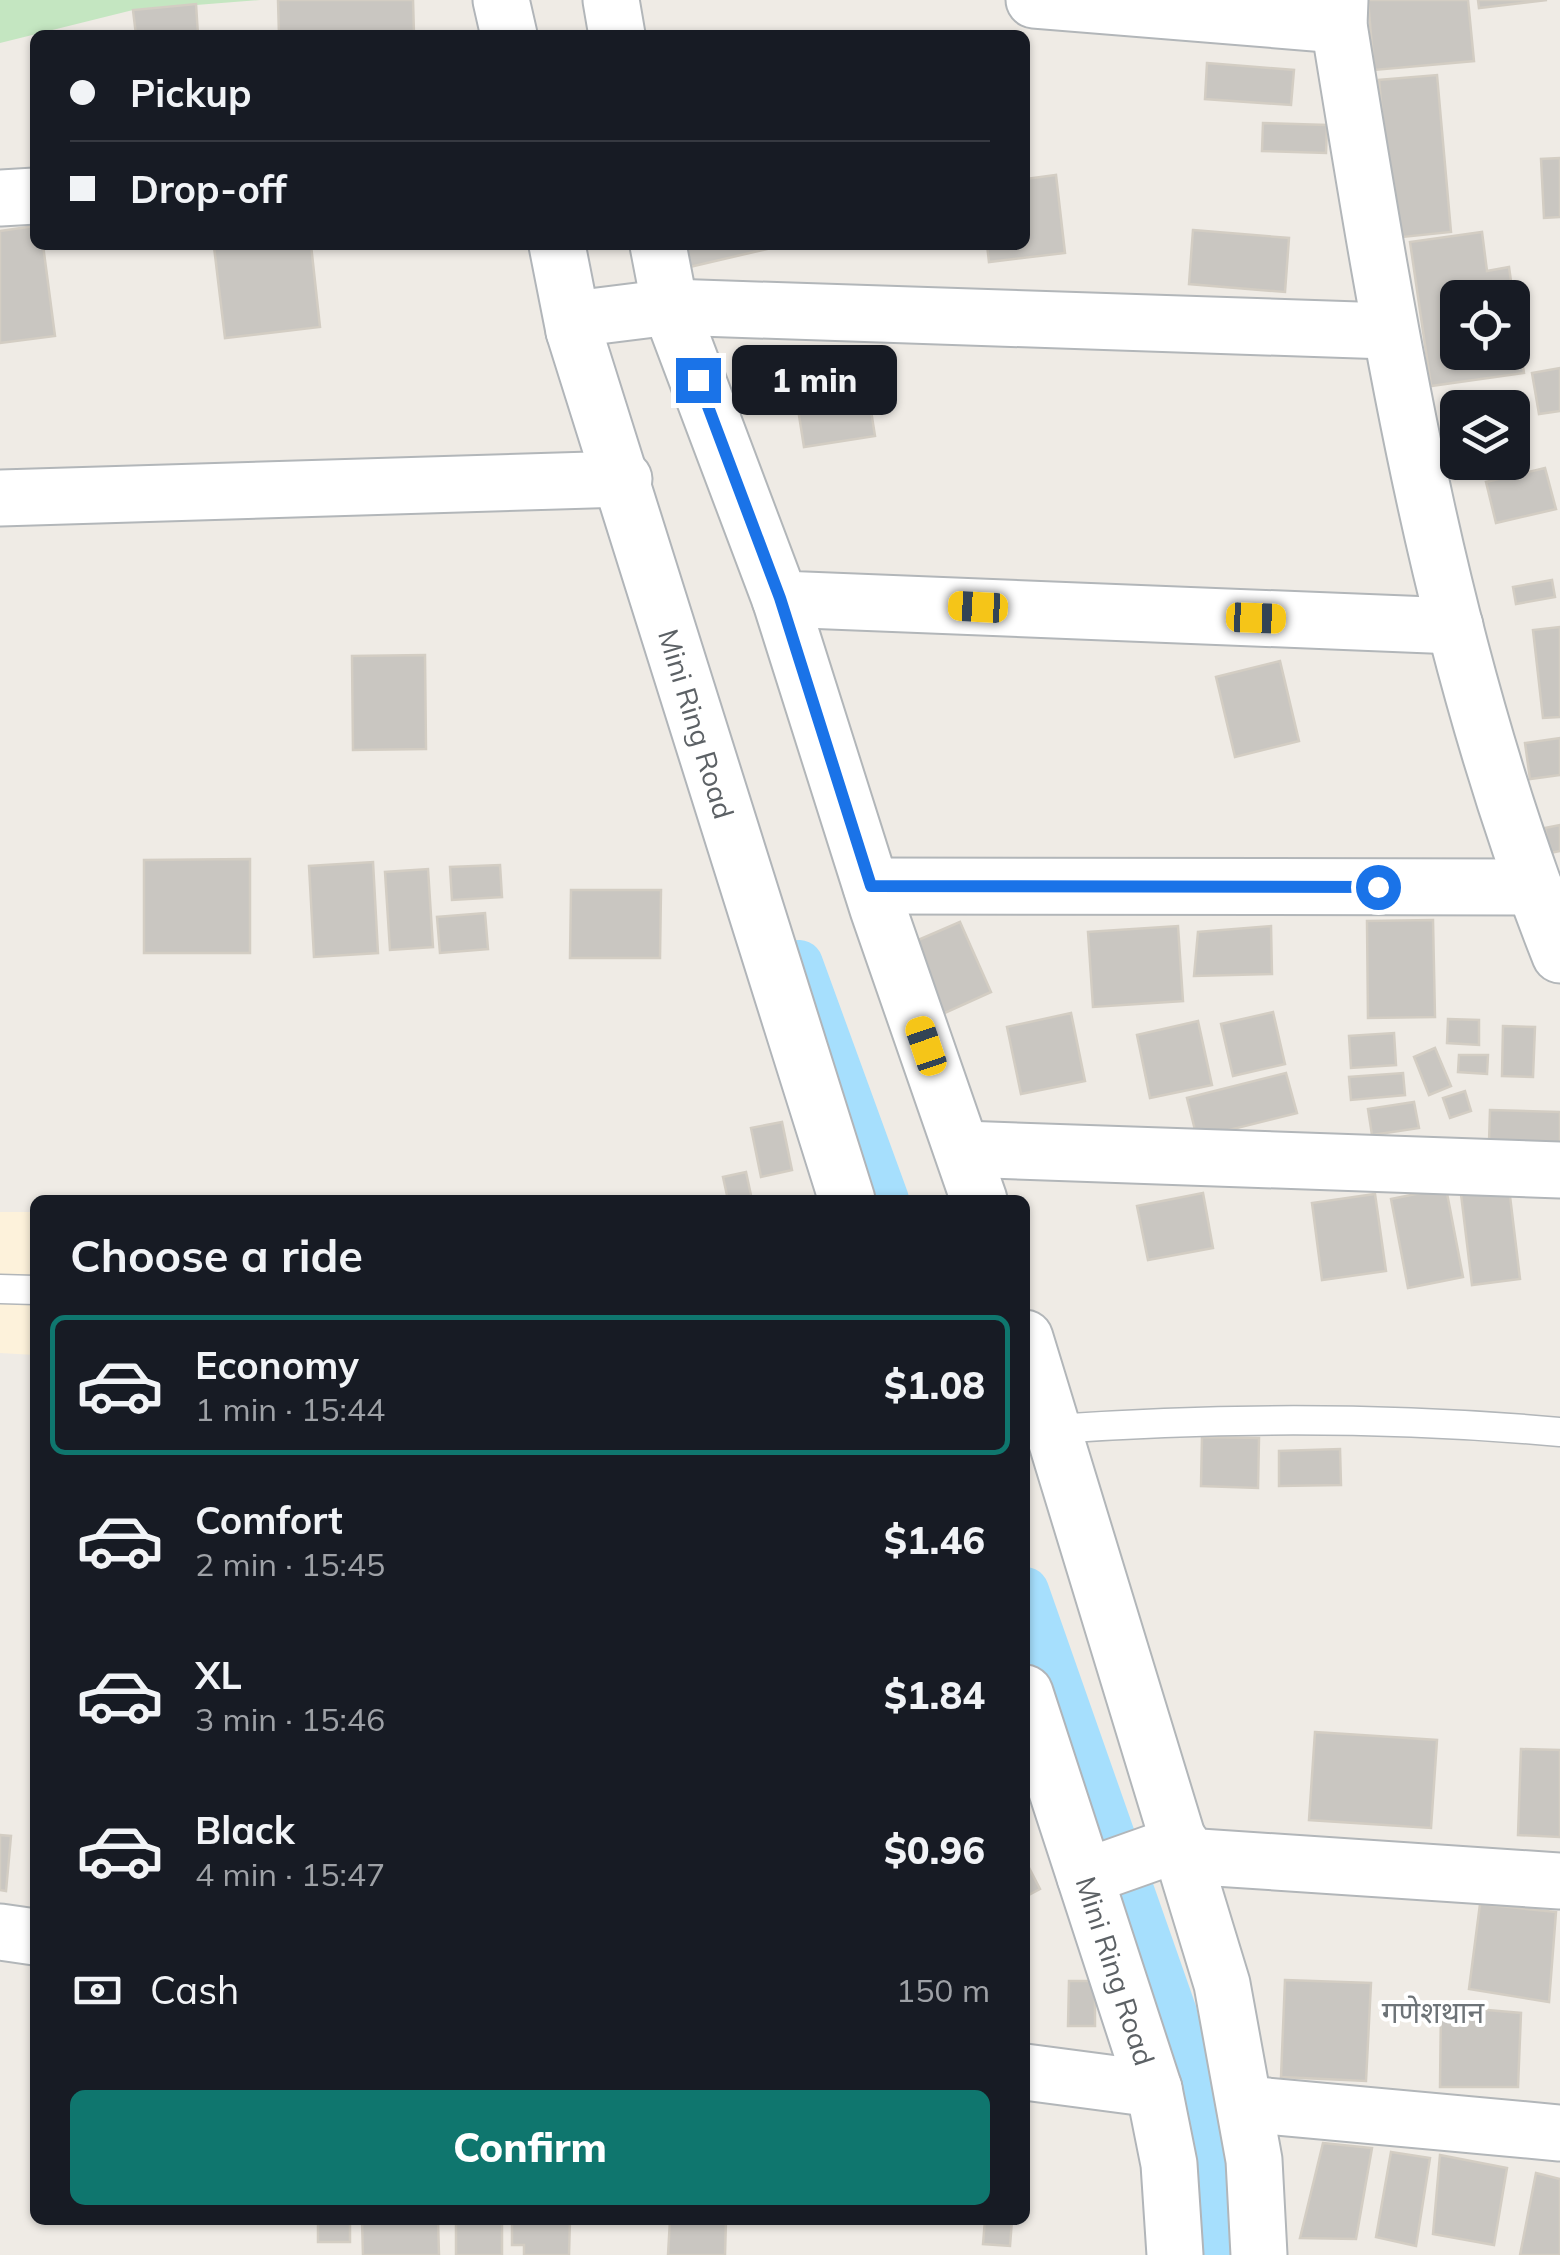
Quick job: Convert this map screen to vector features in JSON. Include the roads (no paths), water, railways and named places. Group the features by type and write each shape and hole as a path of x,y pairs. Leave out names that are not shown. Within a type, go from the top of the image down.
{"street":[{"path":"501,0 508,30"},
{"path":"610,0 616,30"},
{"path":"1034,0 1340,12 1388,331 1454,626 1534,887 1560,954"},
{"path":"0,198 30,196"},
{"name":"Mini Ring Road","path":"558,250 657,600 845,1195"},
{"path":"658,250 660,309 780,598 871,886 977,1195"},
{"path":"578,324 660,309 1388,331"},
{"path":"0,498 624,479"},
{"path":"780,598 1454,626"},
{"path":"871,886 1534,887"},
{"path":"962,1149 1560,1170"},
{"path":"1030,1353 1056,1429 1177,1849 1222,1984 1254,2160 1258,2255"},
{"name":"Mini Ring Road","path":"1030,1707 1092,1874 1154,2089 1169,2164 1175,2255"},
{"path":"1092,1874 1177,1849 1560,1881"},
{"path":"0,1932 30,1936"},
{"path":"1030,2073 1154,2089"},
{"path":"1244,2104 1560,2133"}],"lane":[{"path":"0,1289 30,1290"},
{"path":"1056,1429 1188,1419 1492,1426 1560,1432"}],"waterway":[{"path":"799,964 883,1195"},
{"path":"1030,1605 1173,2013 1209,2176 1212,2255"}],"district":[{"name":"गणेशथान","path":"1433,2013"}]}
